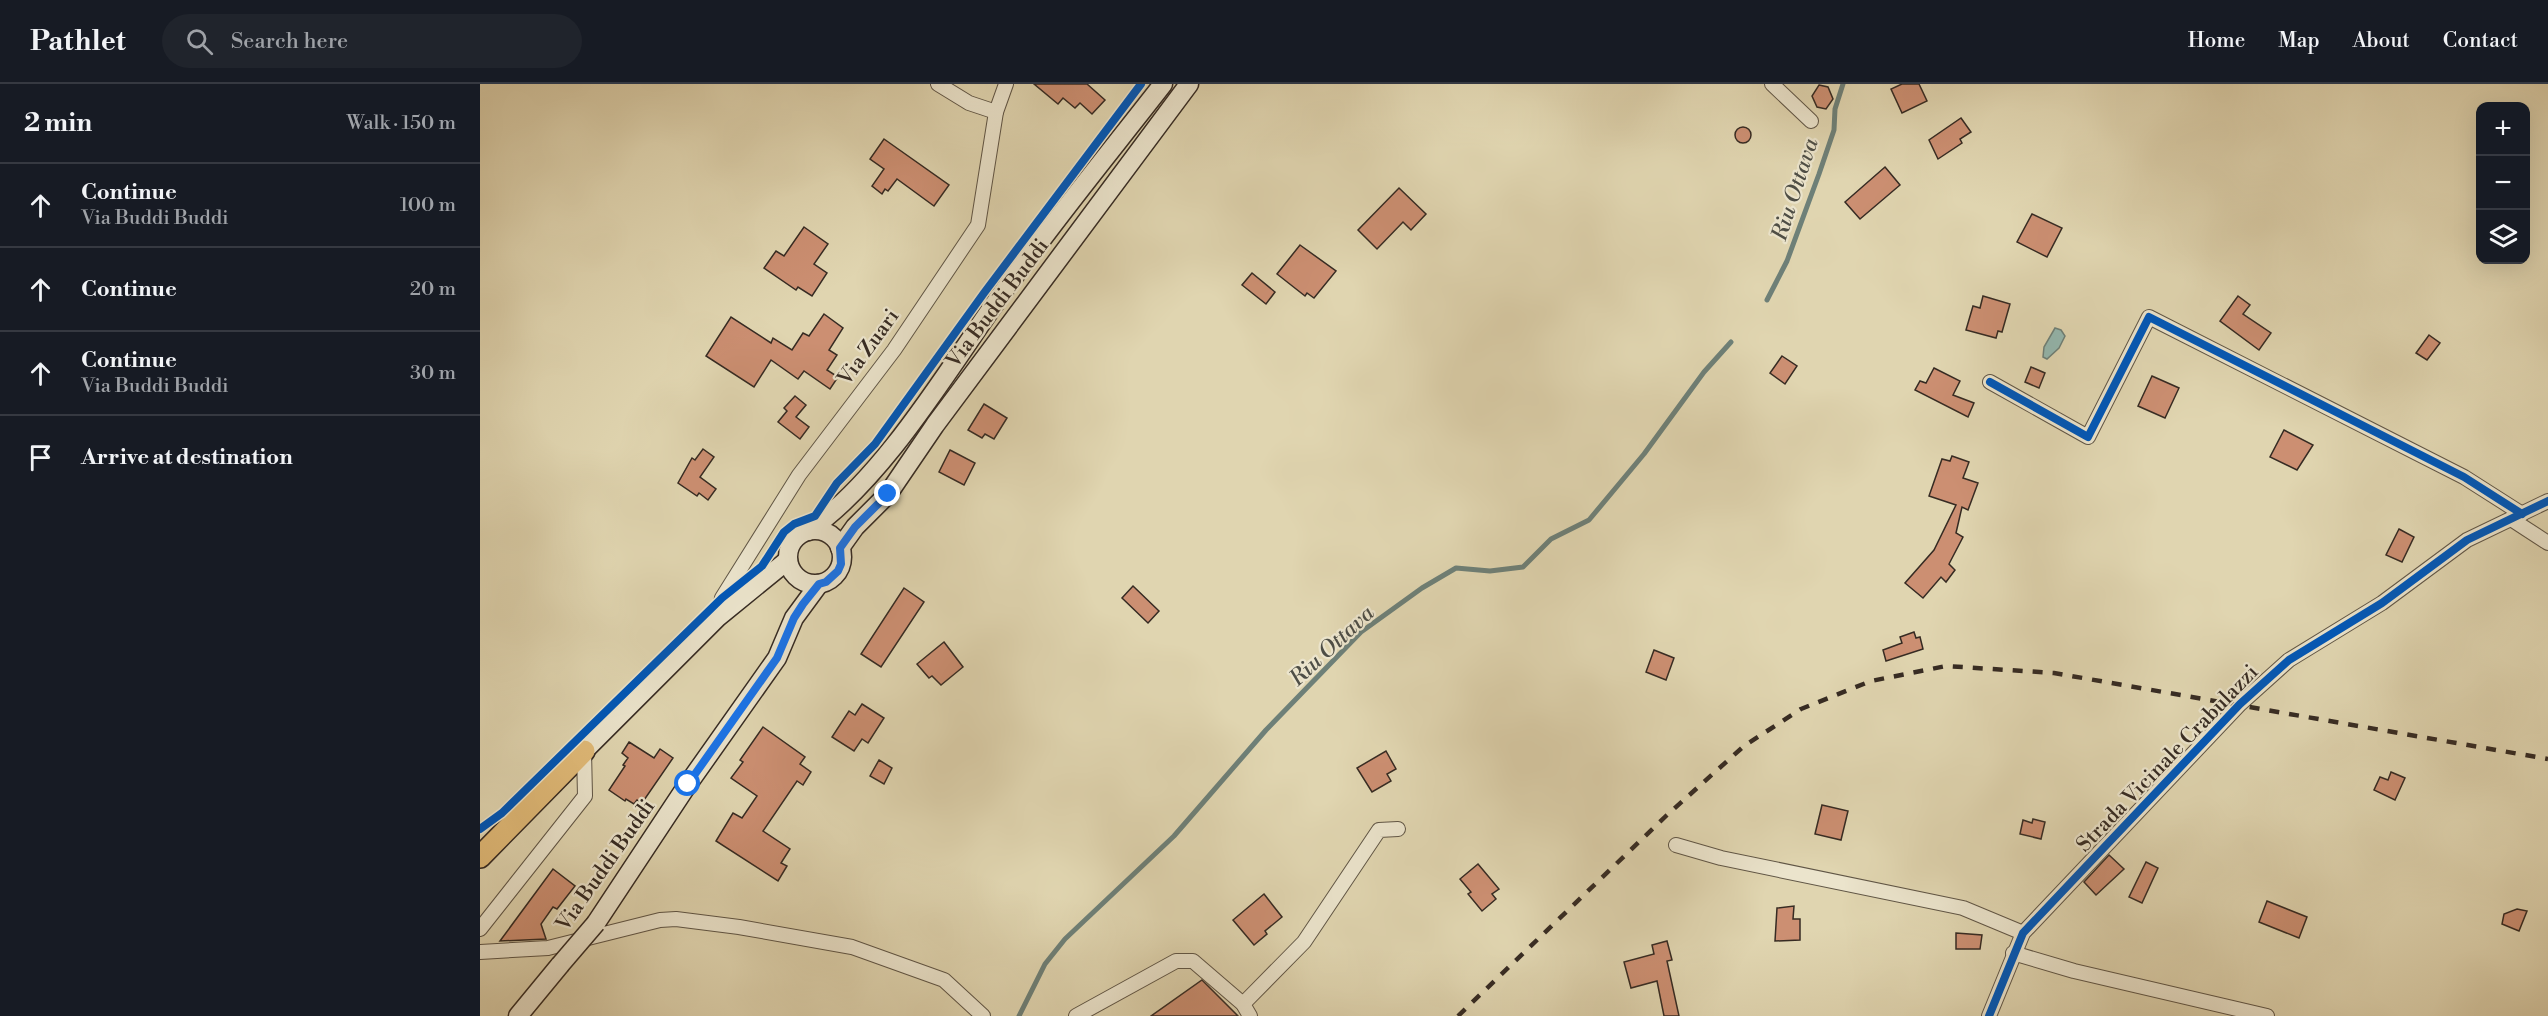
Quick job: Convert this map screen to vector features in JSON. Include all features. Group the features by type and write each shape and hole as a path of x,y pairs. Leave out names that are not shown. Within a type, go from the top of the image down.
{"main road":[{"name":"Via Buddi Buddi","path":"801,528 842,503 887,453 1013,279 1163,84"},
{"name":"Via Buddi Buddi","path":"840,548 855,527 888,494 935,424 1189,84"},
{"path":"801,528 824,532 836,541 840,548 841,564 838,571 826,582 819,584 810,584 795,576 788,560 792,542 801,528"},
{"path":"480,857 718,616 788,560"},
{"name":"Via Buddi Buddi","path":"518,1016 596,923 688,784 777,658 794,618 819,584"}],"street":[{"path":"938,84 969,103 996,112"},
{"name":"Via Zuari","path":"718,616 722,597 799,475 894,350 978,225 996,112 1006,84"},
{"path":"1772,84 1811,121"},
{"path":"1990,382 2088,437 2150,317 2454,472 2517,517 2548,543"},
{"name":"Strada Vicinale Crabulazzi","path":"1989,1016 2023,933 2240,705 2289,660 2382,603 2467,540 2548,501"},
{"path":"480,929 585,796 584,751"},
{"path":"1076,1016 1176,961 1193,961 1247,1010 1304,942 1379,830 1398,829"},
{"path":"1676,845 1721,858 1963,908 2023,933"},
{"path":"480,952 548,948 660,920 739,927 852,947 914,969 944,980 983,1016"},
{"path":"2013,953 2074,971 2267,1016"}],"path":[{"path":"767,558 779,539 801,528"}],"water":[{"path":"2055,328 2061,330 2065,336 2059,348 2047,359 2043,357 2044,347"}],"building":[{"path":"1034,84 1087,84 1105,100 1092,114 1080,103 1075,108 1063,98 1058,104"},
{"path":"1902,84 1919,84 1927,101 1902,113 1891,89"},
{"path":"1819,85 1828,87 1833,99 1826,109 1817,107 1812,96"},
{"path":"1961,118 1971,132 1960,139 1962,143 1938,159 1929,140"},
{"path":"1740,127 1746,127 1751,135 1749,141 1740,143 1735,138 1735,132"},
{"path":"884,139 949,185 934,206 897,179 888,191 885,189 882,194 872,186 884,169 870,159"},
{"path":"1885,167 1900,185 1860,219 1845,202"},
{"path":"1399,188 1426,214 1411,230 1403,222 1377,249 1358,230"},
{"path":"2032,214 2062,228 2047,257 2017,242"},
{"path":"804,227 828,244 814,264 827,273 812,296 798,287 796,290 764,268 776,251 784,256"},
{"path":"1300,245 1336,271 1314,298 1307,293 1305,296 1277,274"},
{"path":"1252,273 1275,292 1266,304 1242,285"},
{"path":"1983,296 2010,304 2002,332 1998,331 1996,338 1966,330 1973,306 1980,308"},
{"path":"2238,296 2250,305 2243,314 2271,333 2259,350 2220,321"},
{"path":"824,314 843,328 829,350 837,355 827,370 838,377 830,389 804,371 798,379 771,360 754,387 706,356 731,317 771,343 773,338 792,350 803,333 809,336"},
{"path":"2429,335 2440,343 2427,360 2416,353"},
{"path":"1782,356 1797,366 1785,384 1770,373"},
{"path":"2031,367 2045,373 2039,388 2025,382"},
{"path":"1934,368 1960,381 1953,395 1974,403 1968,417 1915,390 1920,381 1926,383"},
{"path":"2152,376 2179,388 2165,418 2138,406"},
{"path":"795,396 806,405 796,417 809,427 800,439 778,422 787,411 784,408"},
{"path":"984,404 1007,418 994,439 985,434 982,438 968,430"},
{"path":"2284,430 2313,445 2297,470 2270,457"},
{"path":"703,449 714,457 700,477 716,489 708,500 699,493 697,496 678,483 692,458 695,460"},
{"path":"950,450 975,463 964,485 939,472"},
{"path":"1952,456 1969,462 1963,478 1978,483 1968,510 1962,507 1956,533 1963,537 1949,564 1955,570 1946,582 1941,577 1923,598 1905,583 1934,550 1956,505 1929,496 1942,459 1950,461"},
{"path":"2399,529 2414,537 2402,562 2386,555"},
{"path":"1133,586 1159,611 1148,623 1122,598"},
{"path":"904,588 924,602 881,667 861,654"},
{"path":"1914,632 1916,638 1920,637 1923,649 1886,661 1883,650 1902,643 1900,637"},
{"path":"944,642 963,667 941,685 932,676 929,678 917,664"},
{"path":"1654,650 1674,658 1666,680 1646,672"},
{"path":"862,704 884,718 868,743 862,739 854,751 832,737 849,711 855,715"},
{"path":"763,727 805,757 800,764 811,772 803,785 797,781 763,831 790,849 781,863 787,866 778,881 716,841 733,813 742,818 757,796 731,778 743,762 740,760"},
{"path":"629,742 654,758 660,749 673,758 642,803 637,800 634,804 626,799 625,801 609,790 625,766 623,765 628,758 622,753"},
{"path":"1386,751 1396,769 1387,774 1391,781 1372,792 1357,768"},
{"path":"879,760 892,768 884,784 870,776"},
{"path":"2391,772 2405,778 2395,800 2374,790 2380,777 2388,780"},
{"path":"1822,805 1848,811 1841,840 1815,834"},
{"path":"2033,819 2045,822 2041,839 2020,834 2023,820 2032,823"},
{"path":"2109,855 2124,869 2096,895 2084,882"},
{"path":"2146,862 2158,868 2142,903 2129,897"},
{"path":"1478,864 1499,889 1492,894 1496,899 1482,911 1468,894 1471,892 1460,879"},
{"path":"553,869 575,886 557,909 553,907 541,924 546,939 500,941"},
{"path":"1264,894 1282,917 1265,931 1267,934 1254,945 1233,920"},
{"path":"2267,901 2307,917 2299,938 2259,922"},
{"path":"1794,906 1793,919 1800,919 1800,940 1775,941 1777,908"},
{"path":"2517,909 2527,911 2519,931 2502,924 2504,914"},
{"path":"1956,933 1982,935 1980,949 1956,949"},
{"path":"1667,941 1672,960 1667,961 1679,1016 1664,1016 1657,981 1631,988 1624,962 1654,954 1652,945"},
{"path":"1202,980 1238,1016 1151,1016"}],"waterway":[{"name":"Riu Ottava","path":"1767,300 1787,261 1819,174 1834,130 1835,109 1843,84"},
{"name":"Riu Ottava","path":"1019,1016 1045,964 1065,939 1174,836 1266,730 1361,632 1422,588 1456,568 1490,571 1523,567 1551,539 1589,520 1644,454 1704,372 1731,342"}],"railway":[{"path":"1458,1016 1667,815 1744,746 1801,709 1871,681 1946,666 2054,673 2548,759"}],"cycle path":[{"path":"480,829 502,813 722,598 762,566 784,532 794,524 815,516 837,483 875,444 984,293 1141,84"},
{"path":"1990,382 2088,437 2149,317 2464,477 2522,514"},
{"path":"1989,1016 2023,933 2240,704 2289,660 2382,603 2467,540 2548,501"}],"route":[{"path":"688,784 777,658 794,618 803,604 819,584 826,582 838,571 842,556 840,548 855,527 888,494"}]}
